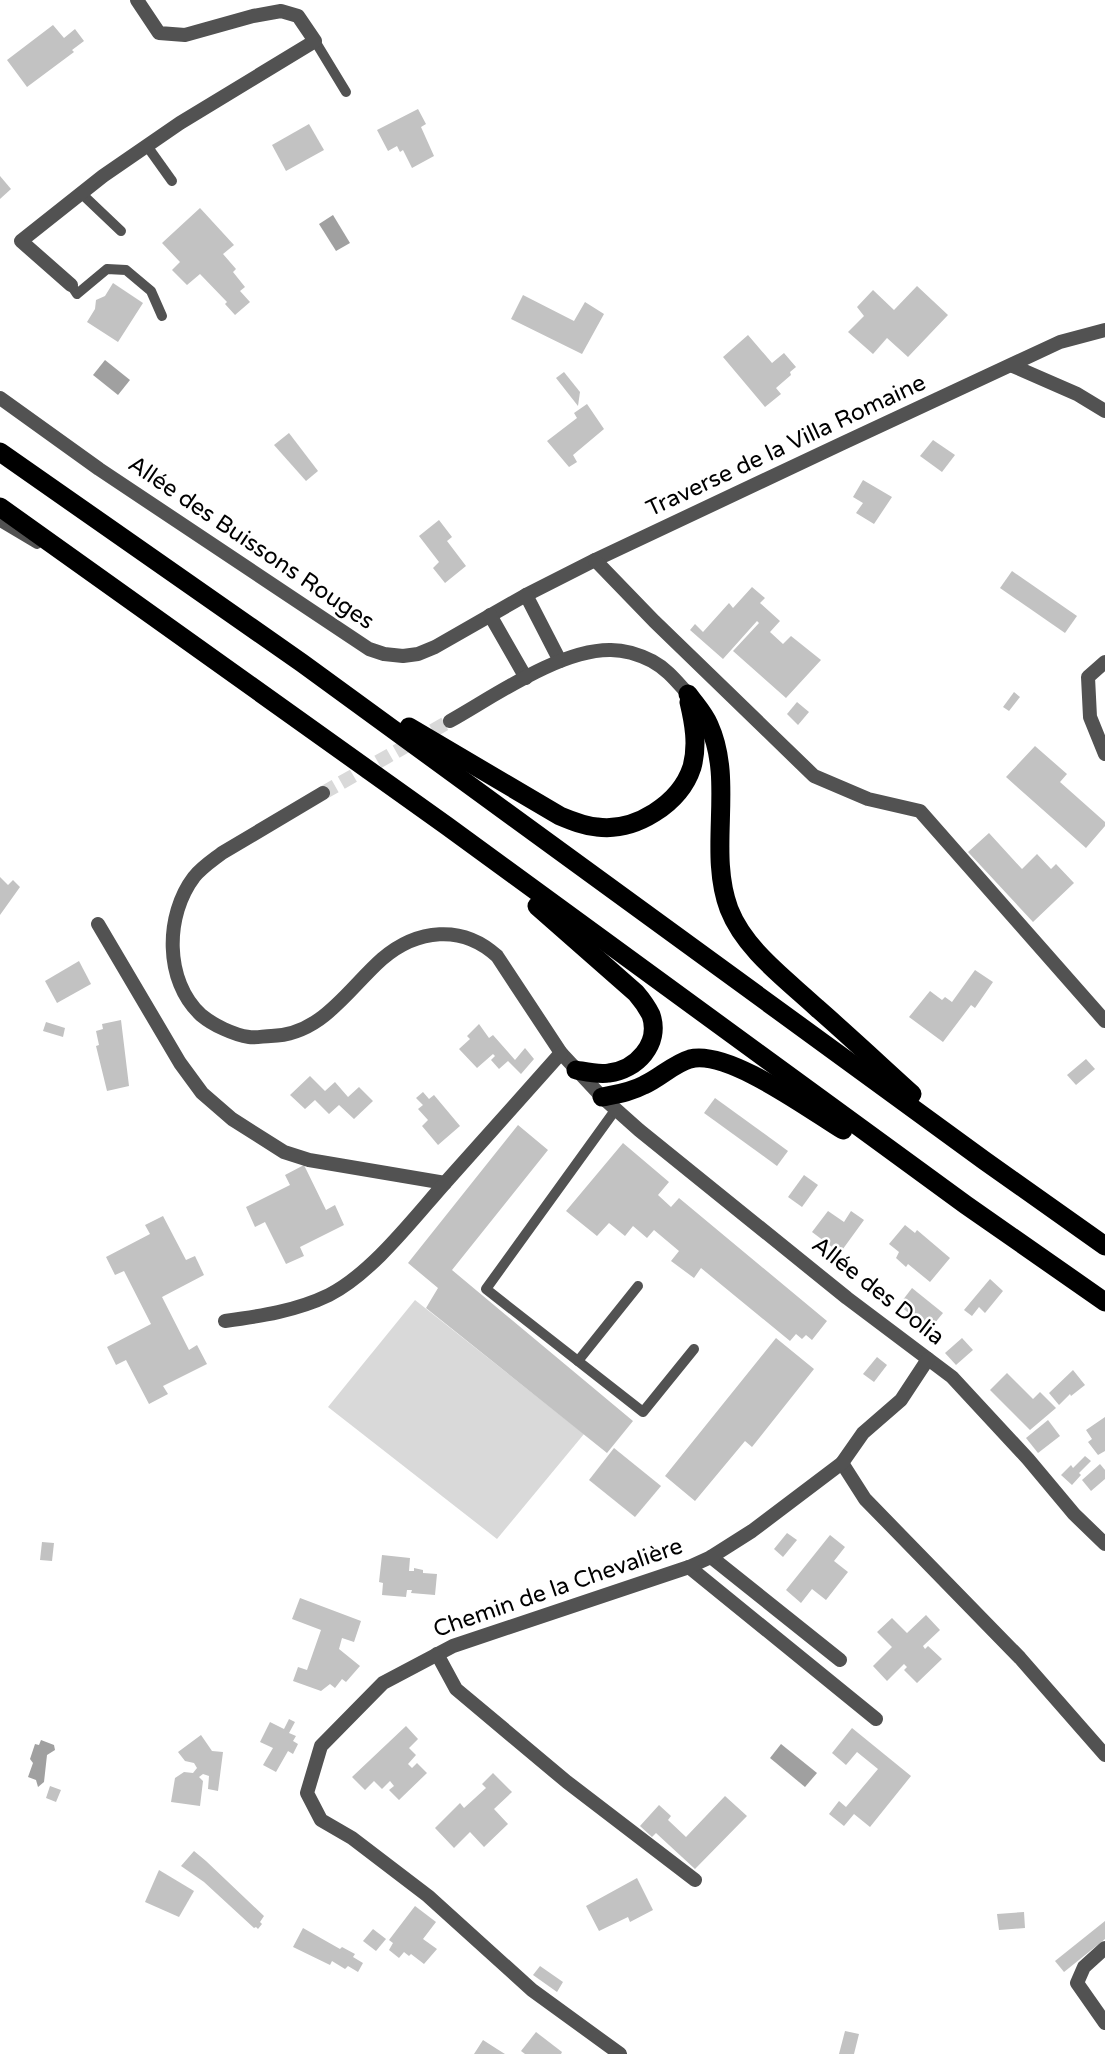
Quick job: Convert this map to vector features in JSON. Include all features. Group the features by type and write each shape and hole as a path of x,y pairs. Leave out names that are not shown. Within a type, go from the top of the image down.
{"highway":[{"path":"0,452 302,663 1105,1246"},
{"path":"0,507 447,826 966,1205 1105,1302"},
{"path":"302,663 542,806 577,823 599,828 621,826 639,820 673,799 684,785 695,748 694,723 688,694"},
{"path":"688,694 701,712 714,740 720,783 722,870 729,908 739,928 750,944 784,978 985,1161"},
{"path":"447,826 625,984 645,1004 652,1017 650,1046 637,1061 622,1070 607,1074 576,1070"},
{"path":"609,1103 692,1059 710,1058 729,1063 776,1088 966,1205"}],"street":[{"path":"71,285 21,241 103,176 180,123 315,41 298,16 281,10 185,35 159,33 137,0"},
{"name":"Traverse de la Villa Romaine","path":"490,615 595,560 1060,342 1105,330"},
{"path":"1013,366 1077,394 1105,411"},
{"name":"Allée des Buissons Rouges","path":"0,398 99,469 369,649 403,656 418,654 490,615"},
{"path":"595,560 814,776 868,799 920,811 1105,1021"},
{"path":"526,595 561,661"},
{"path":"490,615 526,678"},
{"path":"450,721 561,661 586,653 611,650 633,653 653,662 669,673 688,694"},
{"path":"1105,662 1088,677 1090,717 1105,754"},
{"name":"Allée des Dolia","path":"323,793 222,853 194,878 180,902 174,923 173,952 179,980 188,999 202,1015 220,1027 249,1037 276,1036 300,1029 320,1019 335,1008 382,959 406,943 432,934 454,934 485,945 498,956 561,1053 609,1103 847,1298 952,1377 1028,1459 1074,1514 1105,1544"},
{"path":"98,924 180,1063 202,1093 232,1119 284,1152 309,1160 445,1183"},
{"path":"225,1321 305,1305 331,1294 353,1279 392,1243 561,1053"},
{"name":"Chemin de la Chevalière","path":"620,2054 532,1990 428,1896 352,1838 321,1820 307,1793 321,1746 383,1682 453,1646 710,1558 752,1531 842,1463 863,1433 901,1400 928,1359"},
{"path":"842,1463 864,1499 1020,1658 1105,1755"},
{"path":"710,1558 840,1660"},
{"path":"689,1567 876,1719"},
{"path":"437,1654 456,1689 567,1782 695,1880"},
{"path":"1105,1948 1084,1967 1077,1983 1105,2023"}],"lane":[{"path":"315,41 346,92"},
{"path":"147,146 172,181"},
{"path":"81,193 121,231"},
{"path":"71,285 77,294 107,269 127,270 151,291 162,316"},
{"path":"0,522 97,578"},
{"path":"609,1103 486,1290 643,1412 694,1349"},
{"path":"578,1361 638,1286"}],"shaded area":[{"path":"333,215 350,243 336,251 319,224"},
{"path":"105,360 130,380 118,395 93,375"},
{"path":"415,1300 584,1434 497,1539 328,1407"},
{"path":"41,1740 54,1745 55,1750 47,1755 44,1782 38,1787 36,1780 28,1777 35,1744 39,1745"},
{"path":"781,1744 817,1773 805,1787 770,1758"}],"building":[{"path":"53,25 64,38 75,29 84,41 72,50 74,52 27,87 7,60"},
{"path":"418,109 426,124 421,127 434,156 412,168 403,150 400,152 397,146 388,151 377,130"},
{"path":"309,124 324,150 286,171 272,145"},
{"path":"0,176 11,189 0,199"},
{"path":"200,208 234,245 223,254 236,269 233,272 245,287 240,291 250,302 235,315 225,304 227,302 200,274 187,285 172,270 180,262 162,243"},
{"path":"113,283 143,303 118,342 87,322 95,309 96,300 105,296"},
{"path":"917,286 948,315 908,357 887,338 873,354 848,332 864,316 857,307 873,290 894,310"},
{"path":"523,295 574,321 585,302 604,314 582,354 511,319"},
{"path":"748,335 772,363 784,353 796,367 776,388 781,394 765,407 723,357"},
{"path":"564,372 580,392 578,406 556,378"},
{"path":"587,404 604,429 573,455 577,462 569,467 547,441 577,418 574,413"},
{"path":"289,433 318,471 306,481 274,445"},
{"path":"933,440 955,455 942,472 920,456"},
{"path":"863,480 892,497 874,524 856,513 863,503 853,497"},
{"path":"439,520 452,537 447,541 466,566 445,583 433,568 439,562 419,536"},
{"path":"1012,571 1077,616 1065,633 1000,588"},
{"path":"752,587 765,598 760,603 780,621 770,632 783,644 791,636 821,660 786,698 733,651 759,623 757,621 723,659 690,630 695,624 703,632 729,603 733,608"},
{"path":"1014,692 1020,697 1009,711 1003,707"},
{"path":"797,702 809,712 798,725 787,714"},
{"path":"1035,746 1067,774 1060,782 1105,822 1105,826 1086,848 1006,777"},
{"path":"989,833 1022,869 1037,854 1051,869 1056,864 1074,883 1033,922 968,852"},
{"path":"0,877 8,885 13,880 20,887 0,915"},
{"path":"79,961 91,984 57,1003 45,981"},
{"path":"975,970 993,982 975,1008 971,1005 943,1042 909,1017 930,991 942,1000 945,997 952,1002"},
{"path":"121,1020 129,1086 107,1091 96,1046 99,1045 96,1031 103,1029 102,1024"},
{"path":"46,1022 65,1028 63,1037 43,1031"},
{"path":"479,1024 489,1038 493,1035 515,1060 525,1048 534,1059 521,1074 508,1061 499,1069 491,1060 495,1056 493,1054 477,1068 459,1049 470,1039 467,1036"},
{"path":"1086,1059 1095,1069 1076,1085 1067,1075"},
{"path":"310,1076 325,1091 335,1082 348,1097 359,1087 373,1101 354,1119 339,1105 329,1114 315,1100 305,1109 290,1095"},
{"path":"423,1092 429,1099 434,1095 460,1126 438,1145 422,1126 428,1120 418,1109 423,1105 416,1098"},
{"path":"715,1098 788,1151 777,1166 704,1113"},
{"path":"518,1125 548,1150 452,1270 633,1421 607,1453 426,1308 438,1288 408,1263"},
{"path":"623,1143 669,1182 658,1195 671,1207 679,1198 827,1321 812,1340 806,1335 802,1339 796,1334 790,1341 701,1268 694,1278 671,1261 679,1251 654,1230 647,1238 633,1226 625,1236 609,1223 597,1236 566,1211"},
{"path":"304,1165 326,1210 335,1205 344,1225 300,1247 304,1256 286,1264 265,1222 255,1227 246,1207 290,1185 285,1175"},
{"path":"804,1175 818,1185 802,1207 788,1197"},
{"path":"828,1211 844,1222 851,1211 864,1220 840,1253 812,1232"},
{"path":"163,1216 186,1260 195,1256 204,1275 162,1297 189,1350 197,1345 207,1364 163,1386 168,1394 149,1404 126,1360 116,1365 107,1347 151,1324 124,1271 115,1275 106,1257 150,1234 145,1225"},
{"path":"905,1225 915,1233 917,1230 950,1258 930,1282 896,1258 899,1252 889,1244"},
{"path":"990,1279 1003,1291 985,1313 979,1307 972,1316 964,1310"},
{"path":"912,1288 943,1313 929,1330 899,1305"},
{"path":"776,1338 814,1369 752,1447 745,1441 695,1501 665,1476"},
{"path":"962,1338 973,1350 956,1365 945,1353"},
{"path":"877,1357 887,1365 874,1382 863,1374"},
{"path":"1073,1370 1085,1385 1059,1405 1049,1393"},
{"path":"1007,1373 1033,1399 1040,1392 1056,1408 1030,1430 990,1390"},
{"path":"1105,1417 1105,1451 1098,1455 1088,1442 1092,1439 1086,1430"},
{"path":"1048,1420 1060,1436 1038,1453 1026,1438"},
{"path":"614,1448 661,1486 635,1517 589,1480"},
{"path":"1085,1456 1091,1461 1072,1485 1061,1475"},
{"path":"1100,1464 1105,1470 1105,1479 1091,1491 1082,1480"},
{"path":"787,1533 797,1540 783,1557 774,1549"},
{"path":"830,1535 845,1547 834,1561 848,1572 826,1600 812,1589 801,1603 786,1590"},
{"path":"42,1542 54,1543 52,1561 40,1560"},
{"path":"382,1555 410,1558 409,1571 414,1571 414,1568 423,1570 423,1573 437,1574 435,1595 411,1593 412,1590 407,1590 406,1597 382,1595 383,1583 379,1582"},
{"path":"300,1598 361,1621 354,1642 342,1638 339,1649 360,1666 346,1682 342,1679 335,1688 330,1684 321,1691 293,1681 298,1667 307,1670 321,1630 292,1619"},
{"path":"926,1615 940,1630 923,1646 925,1649 928,1646 942,1659 917,1683 904,1670 907,1667 904,1664 887,1681 873,1666 892,1647 877,1632 892,1618 907,1633"},
{"path":"289,1719 295,1722 289,1733 296,1736 293,1741 298,1744 293,1754 288,1751 276,1772 263,1765 273,1748 260,1742 270,1722 284,1729"},
{"path":"406,1726 418,1739 409,1748 416,1755 408,1764 412,1768 417,1763 427,1773 399,1800 389,1790 394,1786 390,1781 382,1789 374,1781 365,1790 352,1777"},
{"path":"852,1728 911,1776 870,1827 854,1814 844,1826 829,1814 839,1801 846,1807 878,1769 857,1752 846,1765 832,1753"},
{"path":"201,1735 212,1751 223,1752 218,1791 208,1789 209,1776 203,1774 199,1777 203,1781 200,1806 171,1802 175,1778 184,1772 193,1773 197,1768 194,1763 185,1761 178,1752"},
{"path":"493,1773 512,1792 494,1809 508,1824 484,1847 470,1832 454,1848 435,1828 460,1803 464,1808 486,1788 482,1784"},
{"path":"50,1786 61,1790 56,1802 46,1798"},
{"path":"725,1796 747,1816 695,1869 656,1833 652,1837 640,1826 659,1805 671,1816 668,1820 686,1837"},
{"path":"194,1851 264,1916 258,1929 204,1882 181,1866"},
{"path":"159,1870 194,1891 179,1917 145,1902"},
{"path":"637,1878 653,1910 630,1922 628,1917 599,1931 586,1906"},
{"path":"415,1906 436,1922 423,1939 437,1949 424,1964 411,1954 409,1956 404,1952 399,1958 389,1950 393,1943 389,1940"},
{"path":"1024,1912 1025,1928 999,1930 997,1914"},
{"path":"1105,1921 1105,1939 1064,1972 1055,1961"},
{"path":"303,1928 340,1949 342,1947 355,1954 353,1957 363,1963 358,1972 348,1966 345,1969 332,1961 330,1965 293,1947"},
{"path":"373,1929 386,1939 376,1951 363,1941"},
{"path":"540,1966 563,1982 557,1992 533,1975"},
{"path":"845,2031 859,2034 854,2054 839,2054"},
{"path":"536,2032 562,2052 561,2054 525,2054 521,2051"},
{"path":"483,2040 497,2049 505,2054 474,2054"}],"tunnel":[{"path":"323,793 450,721"}]}
